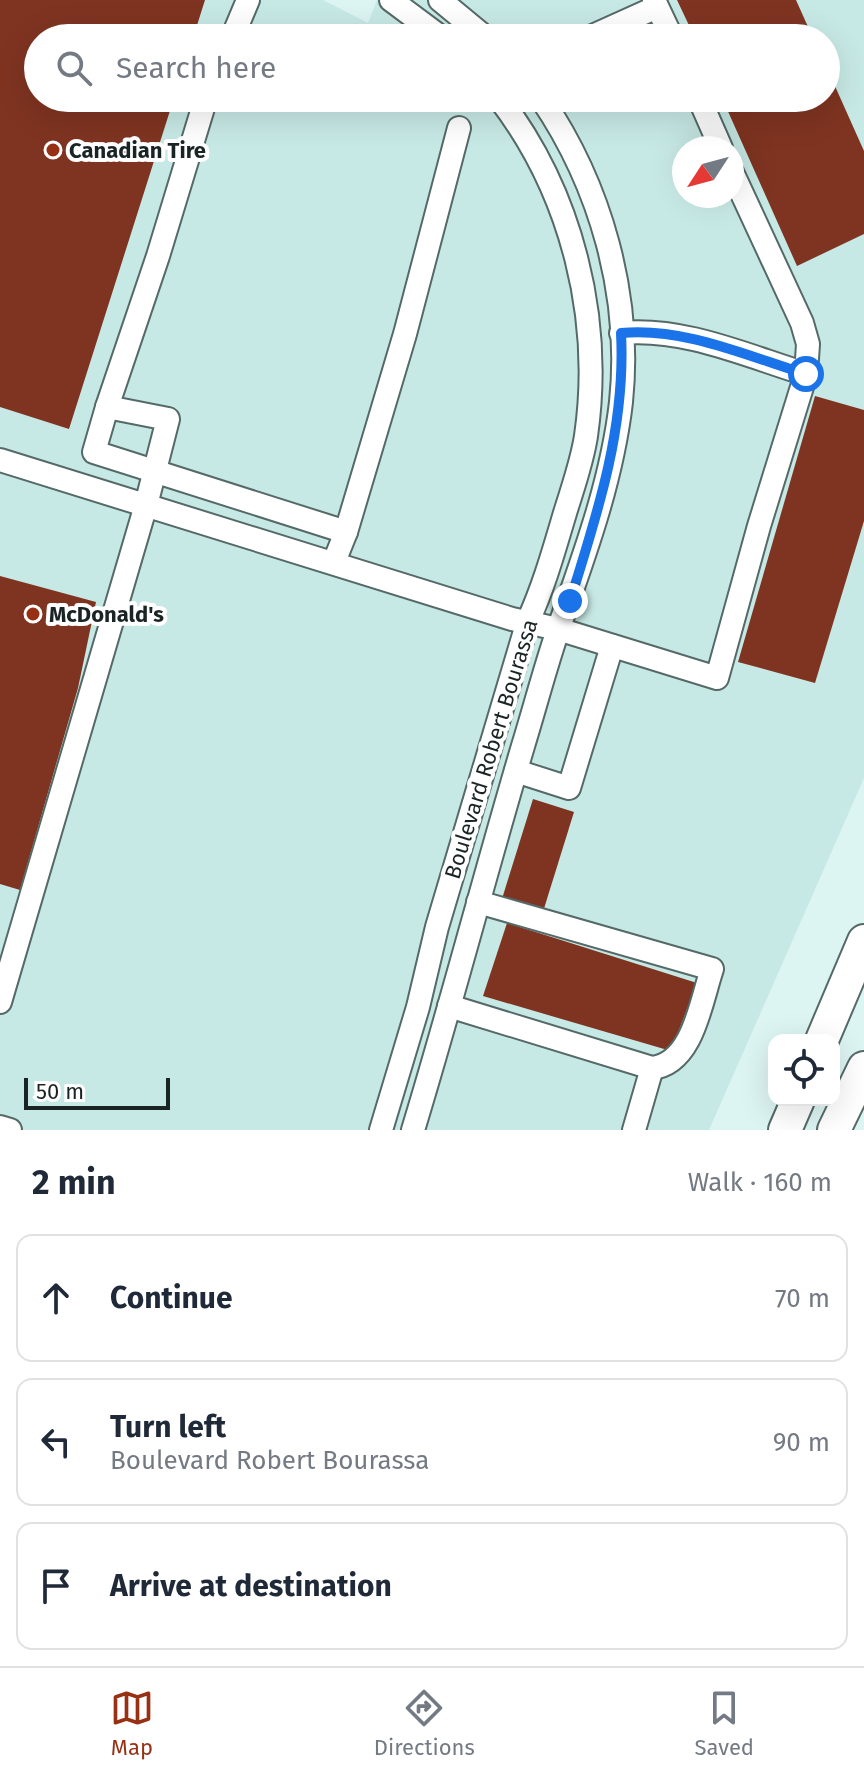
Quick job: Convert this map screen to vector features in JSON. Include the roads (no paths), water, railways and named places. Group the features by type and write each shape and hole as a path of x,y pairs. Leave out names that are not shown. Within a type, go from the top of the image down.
{"highway":[{"path":"825,1034 864,941"},
{"path":"834,1130 864,1068"},
{"path":"785,1130 795,1106"}],"street":[{"path":"238,24 248,0"},
{"path":"391,0 423,24"},
{"path":"440,0 469,24"},
{"path":"615,24 655,3 665,24"},
{"path":"202,112 94,452 346,532"},
{"name":"Boulevard Robert Bourassa","path":"381,1130 418,1007 437,927 528,621 542,590 584,448 588,412 588,333 579,268 555,192 508,112"},
{"name":"Boulevard Robert Bourassa","path":"413,1130 558,629 570,601 612,460 621,402 621,333 606,235 575,155 549,112"},
{"path":"705,112 716,136"},
{"path":"334,562 346,532 405,334 459,128"},
{"path":"0,460 512,619 558,629 717,678 778,459 806,374 807,334 744,198"},
{"path":"621,333 654,332 682,336 806,374"},
{"path":"0,1002 146,505 168,419 107,407"},
{"path":"516,771 569,788 612,646"},
{"path":"449,1006 652,1068 671,1063 687,1043 712,969 478,902"},
{"path":"634,1130 652,1068"},
{"path":"0,1127 10,1130"}],"place":[{"name":"Canadian Tire","path":"53,150"},
{"name":"McDonald's","path":"33,614"}]}
